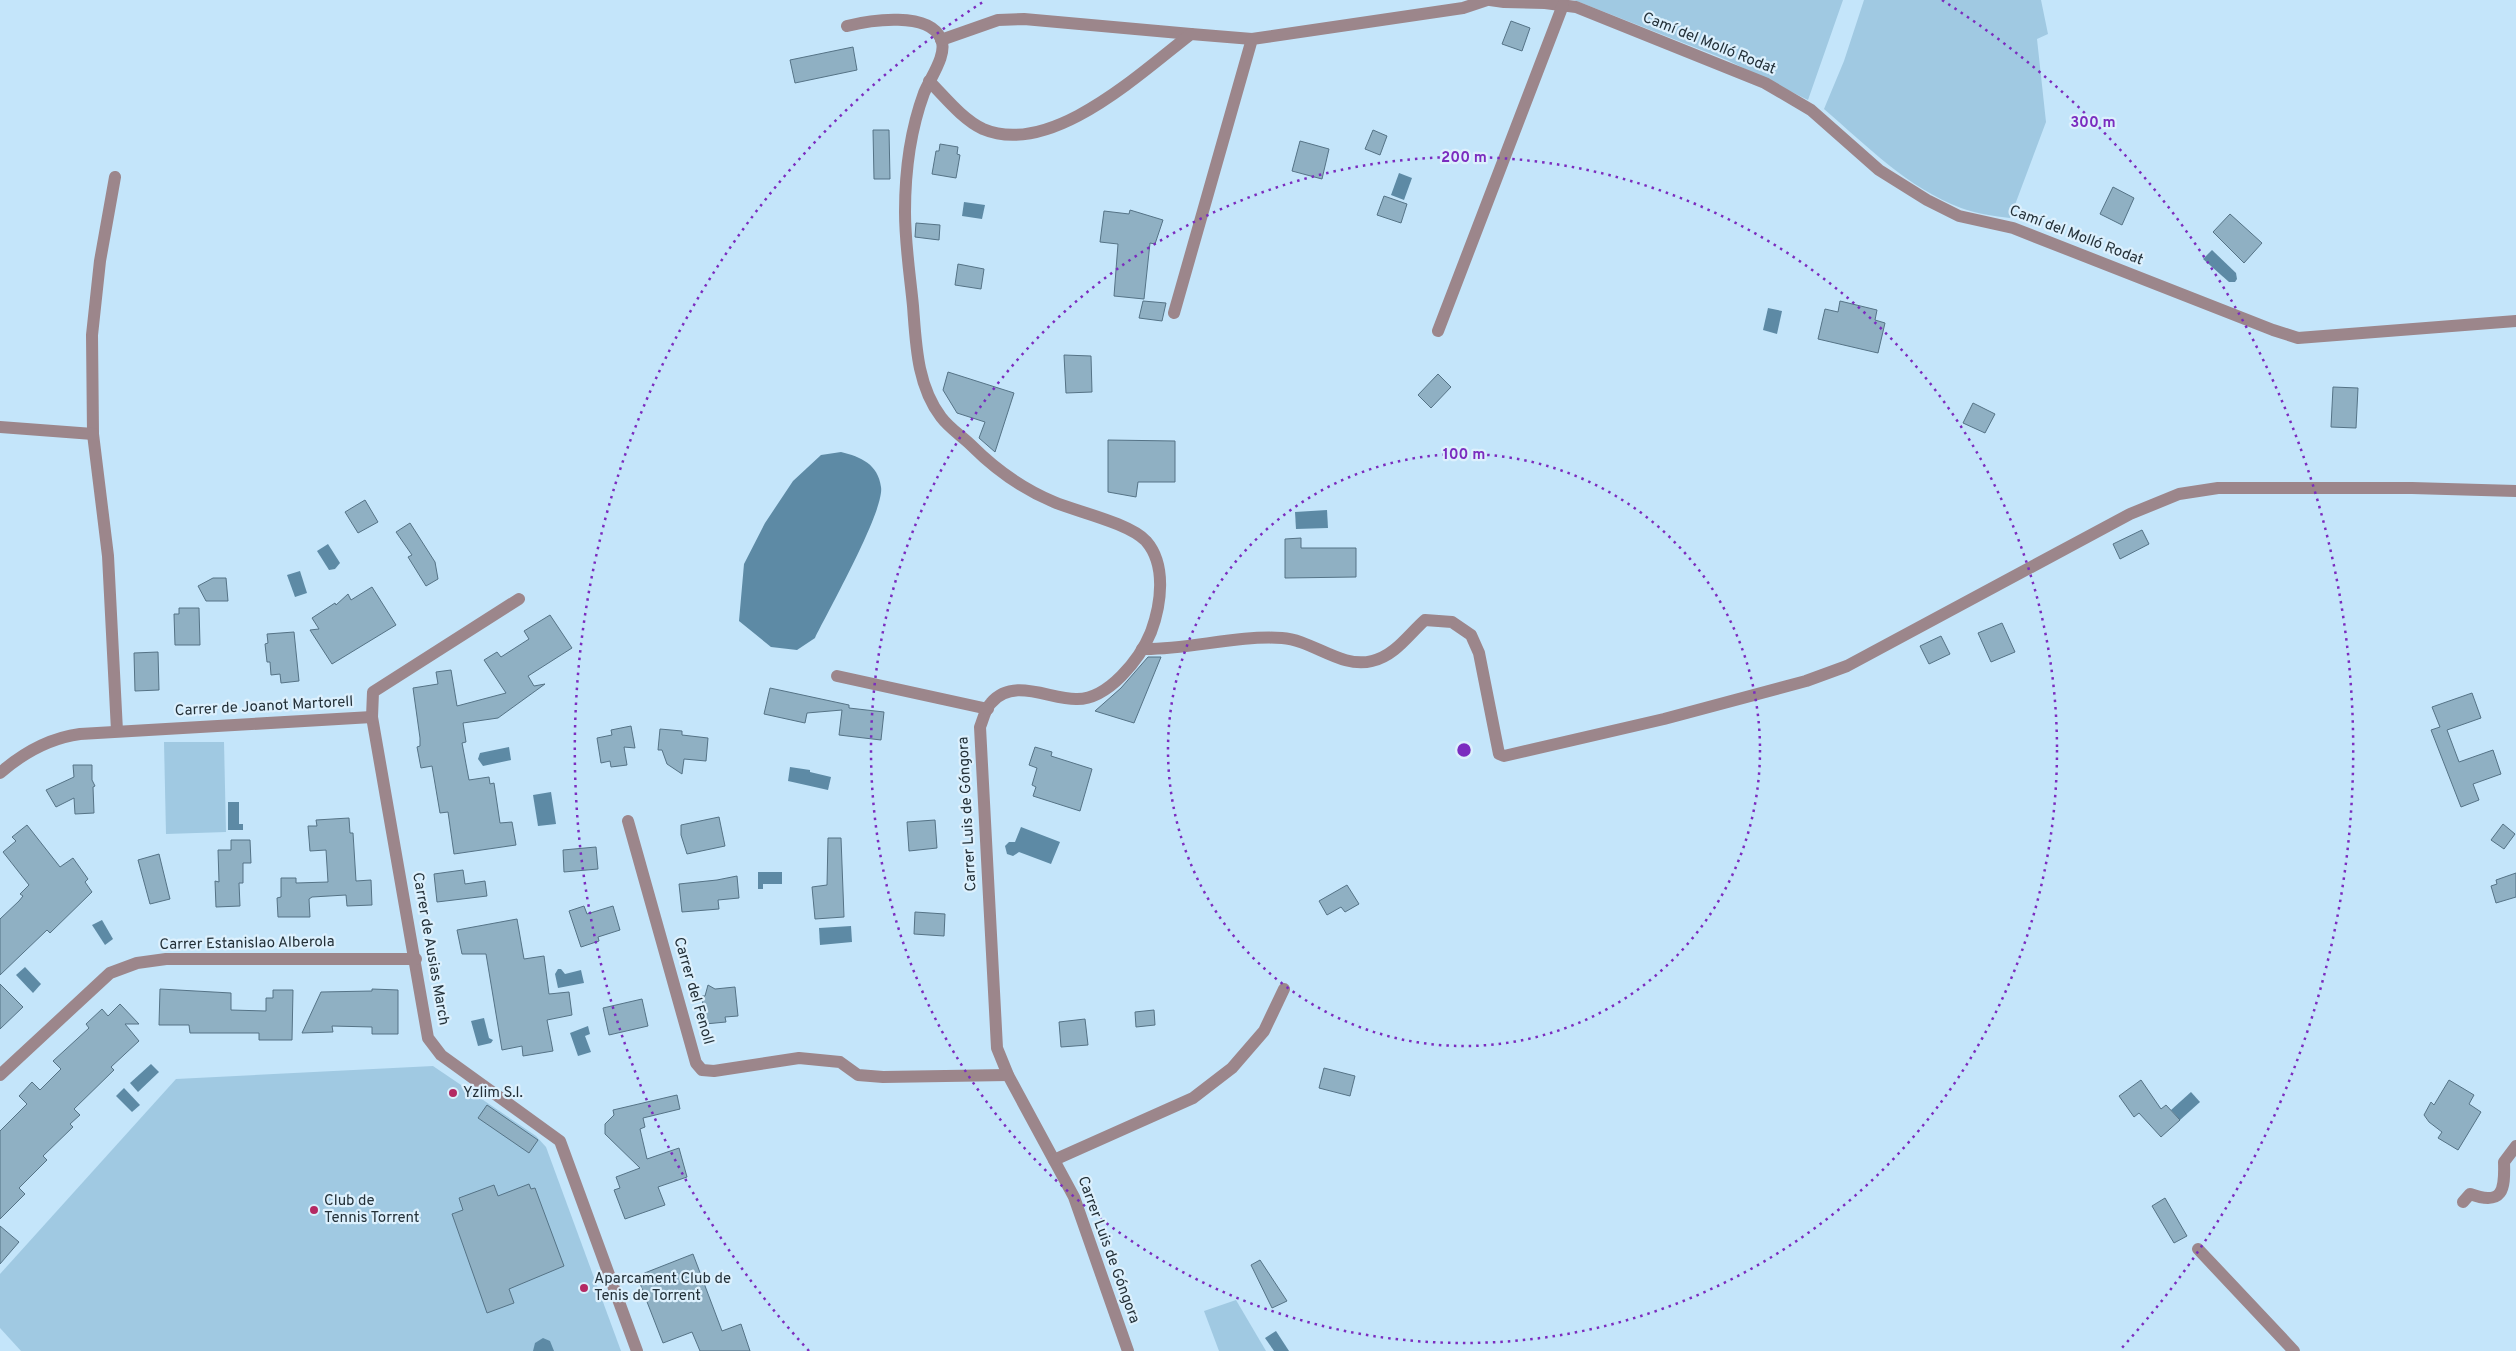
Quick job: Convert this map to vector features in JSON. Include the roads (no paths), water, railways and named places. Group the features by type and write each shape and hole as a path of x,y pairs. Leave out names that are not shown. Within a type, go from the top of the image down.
{"street":[{"name":"Camí del Molló Rodat","path":"1489,0 1563,5 1576,8 1765,83 1811,110 1879,170 1927,200 1959,216 2013,228 2273,330 2298,338 2516,321"},
{"path":"941,40 998,20 1024,19 1252,38 1463,8 1489,0"},
{"path":"1438,331 1563,5"},
{"path":"837,676 988,709 998,697 1010,692 1023,690 1078,700 1094,696 1107,688 1122,674 1142,649 1155,620 1160,586 1160,570 1146,541 1131,531 1053,502 1026,488 984,460 940,415 921,374 914,335 905,238 905,203 907,162 914,122 929,81 940,59 943,46 934,30 904,20 869,21 847,26"},
{"path":"929,81 957,110 982,128 1004,136 1023,136 1047,130 1080,115 1191,34"},
{"path":"1174,313 1252,38"},
{"path":"115,177 100,262 92,335 93,434 108,556 117,732"},
{"path":"0,428 93,434"},
{"path":"1142,649 1282,638 1307,644 1355,663 1373,661 1392,652 1425,620 1452,622 1471,635 1478,653 1494,736 1500,754 1504,756 1664,718 1806,681 1847,666 2130,514 2179,494 2199,490 2241,488 2412,488 2516,491"},
{"name":"Carrer de Joanot Martorell","path":"0,773 28,752 58,737 372,717 373,692 519,599"},
{"name":"Carrer Luis de Góngora","path":"988,709 980,727 997,1048 1008,1075 1074,1197 1128,1351"},
{"name":"Carrer de Ausias March","path":"372,717 416,959 428,1038 441,1055 560,1141 637,1351"},
{"name":"Carrer del Fenoll","path":"628,821 696,1063 702,1070 714,1071 799,1058 840,1062 858,1075 883,1077 1008,1075"},
{"name":"Carrer Estanislao Alberola","path":"0,1075 110,973 137,963 166,959 416,959"},
{"path":"1054,1160 1193,1098 1232,1068 1264,1031 1284,989"},
{"path":"2463,1202 2470,1194 2483,1199 2494,1198 2502,1192 2505,1182 2504,1162 2516,1146"},
{"path":"2198,1250 2294,1351"}],"place":[{"name":"Yzlim S.l.","path":"453,1093"},
{"name":"Club de Tennis Torrent","path":"314,1210"},
{"name":"Aparcament Club de Tenis de Torrent","path":"584,1288"}]}
